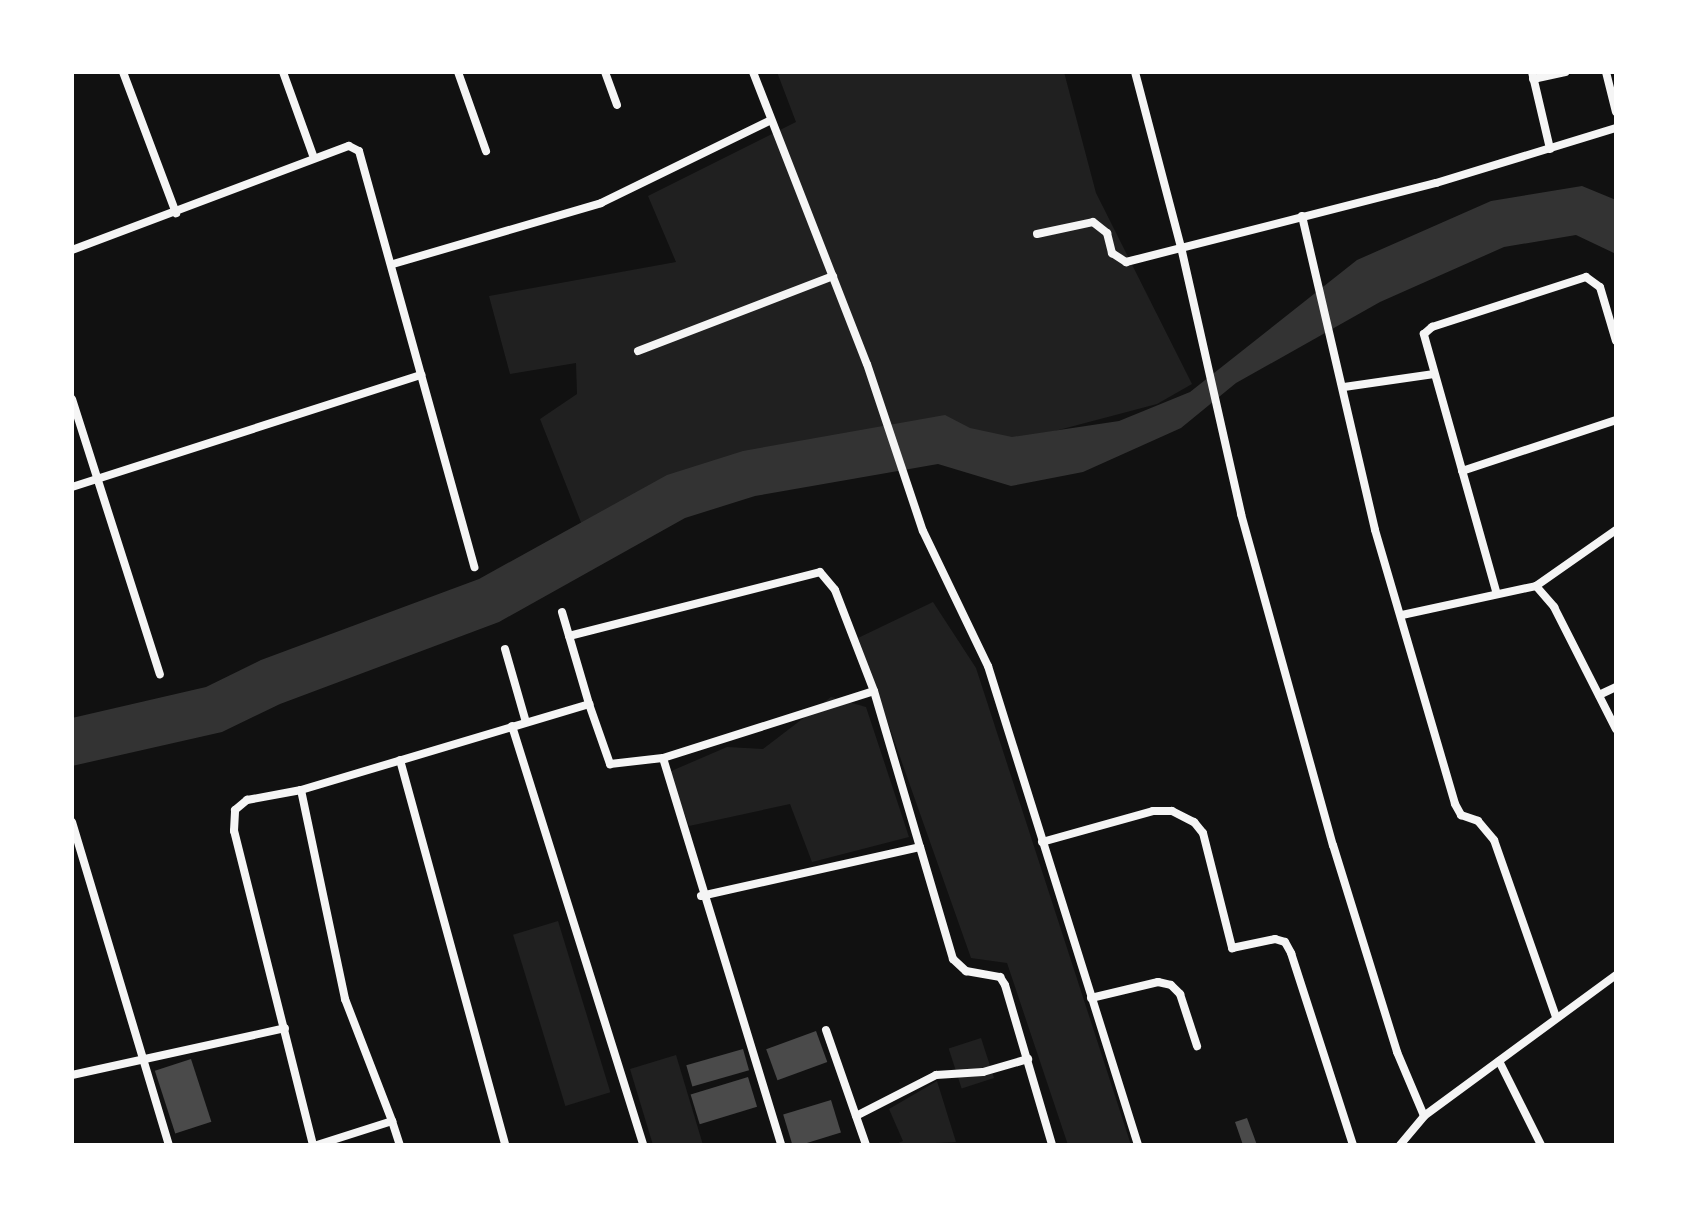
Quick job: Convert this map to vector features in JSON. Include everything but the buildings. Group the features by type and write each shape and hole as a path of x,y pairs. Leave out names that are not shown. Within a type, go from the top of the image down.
{"street":[{"path":"123,72 176,213"},
{"path":"283,72 314,158"},
{"path":"458,72 486,151"},
{"path":"605,72 617,105"},
{"path":"753,72 833,276 912,500 988,666 1138,1145"},
{"path":"1135,72 1181,247 1241,514 1333,845 1397,1052 1424,1116"},
{"path":"1550,149 1532,75 1565,72"},
{"path":"1606,72 1616,112"},
{"path":"393,264 601,203 771,120"},
{"path":"1037,234 1093,222 1107,233 1112,253 1126,262 1550,149 1616,128"},
{"path":"72,250 314,158 349,146 359,151 393,264 474,567"},
{"path":"1302,216 1375,530 1455,804 1461,815 1478,821 1494,840 1556,1017"},
{"path":"638,351 833,276"},
{"path":"1496,591 1424,345 1424,334 1432,327 1586,277 1600,287 1616,341"},
{"path":"1344,387 1434,374"},
{"path":"72,487 421,375"},
{"path":"72,399 160,674"},
{"path":"1462,471 1616,420"},
{"path":"1402,615 1496,591 1536,586 1616,530"},
{"path":"569,636 820,572 835,590 874,691 953,959 966,971 1000,977 1028,1059 1052,1145"},
{"path":"1536,586 1554,607 1616,729"},
{"path":"562,612 610,764 663,758 874,691"},
{"path":"505,649 526,722"},
{"path":"1599,695 1616,687"},
{"path":"392,1121 315,1145 234,831 235,810 247,800 301,790 589,704"},
{"path":"512,726 643,1145"},
{"path":"663,758 701,896 781,1145"},
{"path":"400,760 505,1145"},
{"path":"301,790 345,999 400,1145"},
{"path":"1042,842 1153,811 1172,811 1194,822 1203,833 1232,948 1275,939 1285,942 1291,953 1353,1145"},
{"path":"72,822 146,1057 169,1145"},
{"path":"701,896 920,847"},
{"path":"1400,1145 1424,1116 1616,975"},
{"path":"1091,998 1158,982 1171,985 1180,994 1197,1046"},
{"path":"72,1075 285,1028"},
{"path":"826,1030 866,1145"},
{"path":"856,1116 927,1078 983,1072 1028,1059"},
{"path":"1499,1061 1541,1145"}],"shaded area":[{"path":"777,72 1064,72 1096,193 1192,384 1157,404 983,450 928,435 586,535 540,419 577,394 576,363 510,374 489,296 676,262 648,196 796,122"},
{"path":"1582,186 1616,200 1616,254 1576,235 1504,247 1380,302 1236,383 1181,428 1083,472 1011,486 938,464 755,496 685,518 499,622 280,704 222,732 72,766 72,718 206,687 261,660 479,579 667,475 743,451 945,415 970,428 1012,437 1119,421 1190,392 1357,260 1491,201"},
{"path":"933,602 976,668 1131,1145 1068,1145 1007,963 971,958 858,638"},
{"path":"831,697 866,707 909,837 812,862 790,804 689,826 669,772 727,747 763,749"},
{"path":"558,921 610,1092 565,1106 513,935"},
{"path":"981,1038 994,1078 962,1088 949,1049"},
{"path":"676,1055 703,1145 653,1145 630,1069"},
{"path":"937,1081 956,1142 894,1145 903,1141 889,1109"}]}
